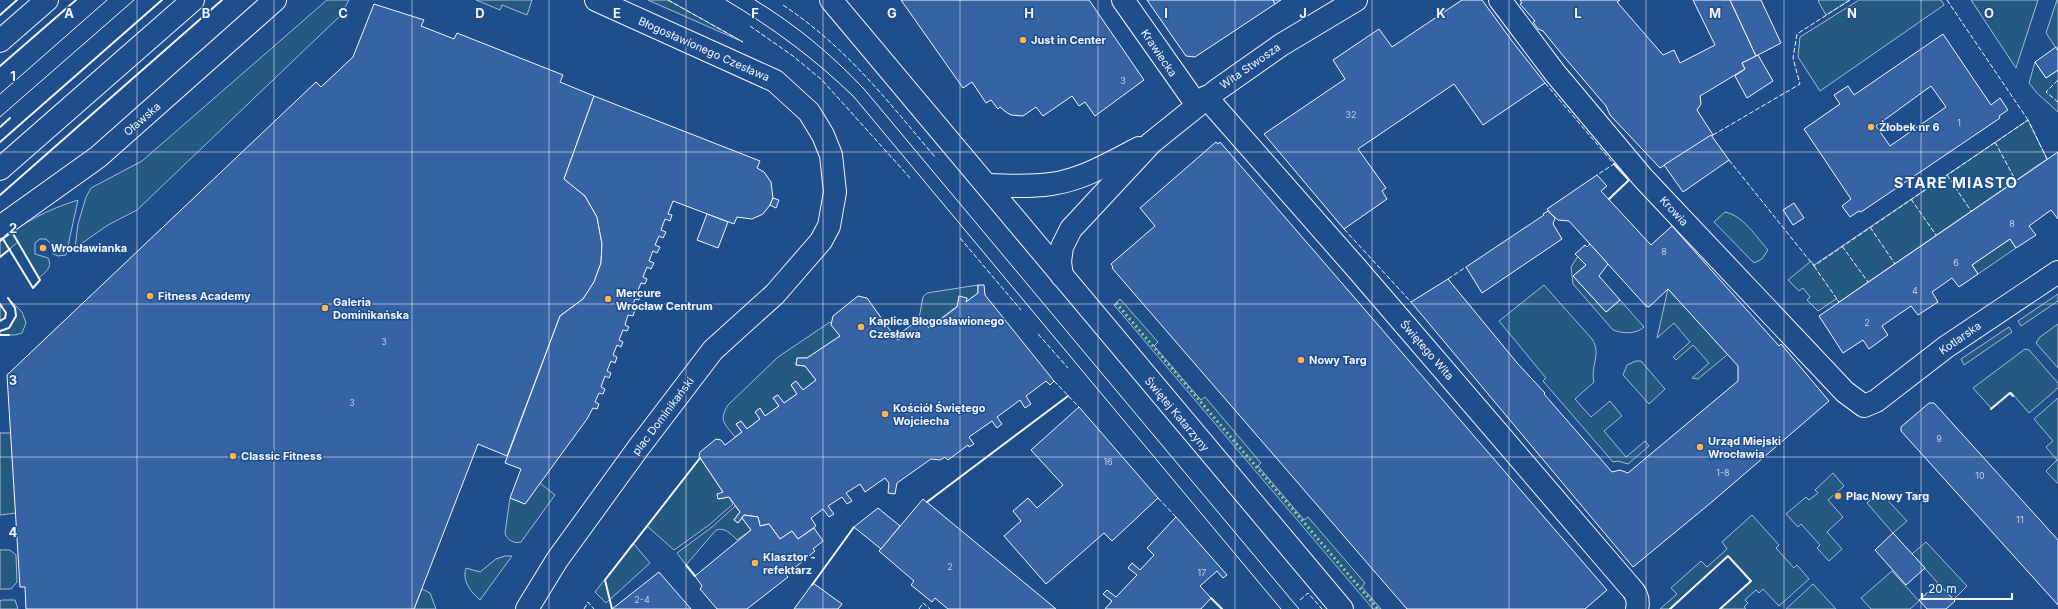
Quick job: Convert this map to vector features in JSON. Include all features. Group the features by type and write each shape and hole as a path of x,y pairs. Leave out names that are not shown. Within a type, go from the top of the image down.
{"street":[{"path":"0,41 47,0"},
{"path":"0,169 193,0"},
{"name":"Oławska","path":"0,227 98,157 275,0"},
{"name":"Błogosławionego Czesława","path":"596,0 775,81 809,112 823,135 831,155 835,178 833,208 829,226 821,241"},
{"path":"831,0 987,185"},
{"name":"Krawiecka","path":"1123,0 1201,101"},
{"name":"Wita Stwosza","path":"1062,276 1060,262 1062,247 1071,229 1151,143 1201,101 1281,45 1356,0"},
{"name":"Krowia","path":"1500,0 1555,73 1643,178 1846,392 1864,406"},
{"name":"Świętego Wita","path":"1201,101 1358,270 1636,593 1637,609"},
{"name":"Wita Stwosza","path":"987,185 1024,186 1053,184 1080,176 1151,143"},
{"name":"Świętej Katarzyny","path":"987,185 1342,609"},
{"name":"plac Dominikański","path":"527,609 557,560 639,447 713,350 775,294 821,241"},
{"name":"Kotlarska","path":"1864,406 1876,401 1946,346 2058,272"}],"shaded area":[{"path":"327,0 349,0 340,16 137,210 108,225 75,248 78,224 86,197 91,188 142,161"},
{"path":"476,0 532,0 527,15 502,5 500,10"},
{"path":"648,0 668,0 743,42"},
{"path":"1850,0 1826,15 1818,1"},
{"path":"1859,0 1941,0 1944,5 1820,91 1798,57 1800,37"},
{"path":"1971,0 2038,0 2016,68 1975,6"},
{"path":"2058,0 2058,51 2046,33"},
{"path":"2035,62 2046,78 2058,70 2058,112 2037,93 2029,83"},
{"path":"2028,120 2047,159 1839,302 1836,299 1818,311 1807,300 1810,297 1803,288 1799,291 1788,280 1811,261 1814,265"},
{"path":"78,200 66,255 58,256 53,254 52,245 46,239 40,239 35,243 35,254 48,258 50,264 48,270 39,278 18,242 0,257 0,242 18,228 37,217"},
{"path":"1725,212 1732,214 1744,222 1768,250 1762,259 1754,263 1714,222"},
{"path":"2010,239 2016,248 1978,274 1972,265"},
{"path":"1578,256 1586,265 1573,276 1606,312 1620,300 1644,327 1638,331 1630,333 1613,330 1573,284 1571,267"},
{"path":"978,285 978,293 966,302 967,298 929,328 924,321 920,324 920,326 918,324 923,297 927,293"},
{"path":"1544,285 1595,344 1596,355 1593,371 1594,382 1575,399 1591,417 1610,401 1622,416 1604,431 1626,457 1645,441 1649,446 1628,464 1618,461 1613,462 1543,381 1546,378 1499,321"},
{"path":"1668,289 1728,354 1698,379 1692,378 1709,363 1693,345 1676,360 1673,357 1690,342 1674,323 1657,338"},
{"path":"2058,294 2058,301 2021,326 2018,321"},
{"path":"8,298 22,312 26,323 22,333 15,335 0,335 0,331 9,328 16,316 15,308"},
{"path":"1120,299 1158,342 1154,346 1201,400 1205,397 1261,463 1258,466 1304,520 1308,517 1365,583 1362,587 1381,609 1373,609 1114,305"},
{"path":"0,304 6,313 5,318 0,321"},
{"path":"830,322 840,336 807,358 797,358 796,365 805,366 816,380 803,390 796,381 791,385 797,394 784,403 777,395 773,398 779,406 765,416 760,408 755,412 760,419 747,429 741,421 736,424 742,432 735,437 723,419 723,415 728,405 778,357"},
{"path":"2058,324 2058,368 2036,343 2040,337"},
{"path":"2009,327 2012,332 1964,365 1961,359"},
{"path":"2025,349 2029,350 2058,383 2058,388 2029,413 2011,392 1991,408 1973,388"},
{"path":"1636,361 1641,361 1665,389 1649,404 1623,375 1627,365"},
{"path":"2058,398 2057,483 2046,471 2057,460 2046,447 2053,441 2034,419"},
{"path":"0,433 11,433 16,513 0,515"},
{"path":"700,458 723,492 718,499 729,497 733,504 709,525 674,550 647,526"},
{"path":"1833,473 1844,486 1828,500 1843,517 1827,532 1842,549 1829,561 1817,548 1820,545 1801,524 1798,527 1786,514 1806,497 1809,500 1818,493 1815,490"},
{"path":"540,483 555,495 521,542 511,541 507,538 505,533 510,498 525,504"},
{"path":"1879,491 1907,521 1893,533 1867,503"},
{"path":"735,506 740,512 734,520 738,523 742,518 751,530 737,540 725,530 716,530 686,565 677,553 712,527"},
{"path":"1752,515 1779,545 1776,548 1794,568 1797,565 1809,579 1779,606 1763,589 1759,593 1756,590 1745,600 1748,603 1744,607 1746,609 1720,609 1751,581 1728,556 1669,609 1660,609 1677,594 1671,588 1701,561 1707,567 1727,549 1722,542"},
{"path":"1926,542 1967,586 1953,600 1912,554"},
{"path":"633,543 650,563 606,603 595,592"},
{"path":"0,550 10,550 16,555 17,582 11,589 0,589"},
{"path":"505,556 512,556 480,600 468,586 465,577 466,568 480,572 496,559"},
{"path":"1892,571 1919,601 1910,609 1871,609 1861,598"},
{"path":"1813,584 1836,609 1786,609"},
{"path":"422,589 430,593 436,609 414,609"},
{"path":"15,600 18,609 0,609 0,601"}],"building":[{"name":"Just in Center","path":"901,0 1089,0 1144,80 1095,116 1085,102 1079,106 1072,96 1043,116 1036,107 1023,116 1011,115 1000,107 998,109 991,100 986,103 972,82 963,88"},
{"path":"1147,0 1273,0 1275,4 1195,57 1186,56"},
{"path":"1273,0 1281,0 1275,4"},
{"path":"1462,0 1482,0 1545,83 1483,125 1454,84 1358,149 1386,188 1382,191 1387,199 1344,229 1264,134 1345,79 1333,60 1379,29 1392,47"},
{"path":"1520,0 1620,0 1617,2 1663,55 1674,50 1680,63 1715,45 1693,0 1730,0 1756,56 1742,63 1745,69 1700,96 1701,104 1697,110 1713,135 1660,168 1610,115 1606,106 1543,31 1538,29 1533,22 1535,21 1520,4 1522,3"},
{"path":"1730,0 1761,0 1781,43 1756,56"},
{"name":"Galeria Dominikańska","path":"374,4 424,20 421,26 454,39 457,33 563,75 560,82 594,96 564,179 585,196 597,217 602,244 601,263 594,282 583,299 560,316 507,456 478,444 414,609 26,609 25,587 20,587 7,375 316,82 321,87 353,57"},
{"path":"1943,34 1991,105 2000,98 2008,110 1999,116 2000,118 1861,212 1859,211 1850,217 1842,206 1851,199 1804,129 1840,104 1834,95 1848,86 1854,95","holes":["1931,86 1946,107 1890,146 1876,126"]},
{"path":"2056,47 2058,51 2058,70 2046,78 2035,62"},
{"path":"1758,55 1773,81 1747,98 1735,76 1745,69 1742,63"},
{"name":"Mercure Wrocław Centrum","path":"594,96 760,161 757,168 764,172 771,182 773,198 763,214 752,219 737,217 734,224 673,201 668,214 672,215 670,221 665,219 661,230 666,232 663,238 659,236 655,245 660,247 657,253 653,251 649,261 654,263 651,269 647,267 643,277 647,279 645,284 641,283 637,293 641,294 639,300 635,299 631,309 635,310 633,316 628,315 625,325 629,327 627,331 623,330 619,340 623,342 621,347 617,345 613,355 617,357 615,363 611,361 607,371 611,373 609,378 605,376 601,387 605,389 603,394 599,393 595,402 599,404 597,409 593,408 587,419 525,504 510,498 521,469 505,463 560,316 583,299 594,282 601,263 602,244 597,217 585,196 564,179"},
{"path":"1711,135 1729,160 1683,192 1664,165"},
{"name":"Nowy Targ","path":"1216,142 1218,144 1220,142 1607,590 1585,609 1407,609 1112,268 1113,267 1111,264 1155,226 1140,208"},
{"path":"2058,152 2058,219 2051,210 2029,226 2036,235 2016,248 2010,239 1972,265 1978,274 1959,287 1952,278 1932,292 1938,302 1918,315 1911,306 1882,326 1888,335 1869,349 1863,340 1843,353 1819,316"},
{"path":"1597,175 1607,186 1601,191 1651,245 1672,226 1779,346 1781,344 1829,401 1713,501 1633,567 1411,302 1448,279 1518,364 1545,393 1544,394 1612,472 1620,470 1628,473 1738,381 1738,366 1668,289 1649,307 1646,306 1569,221 1558,220 1547,209"},
{"path":"773,198 779,200 776,208 770,205"},
{"path":"1794,203 1804,218 1793,225 1783,210"},
{"path":"1548,211 1555,218 1553,224 1562,239 1482,293 1466,267"},
{"path":"707,214 728,222 718,248 697,240"},
{"path":"1590,244 1608,264 1599,276 1620,300 1606,312 1573,276 1586,265 1575,254 1585,245 1587,247"},
{"name":"Kościół Świętego Wojciecha","path":"978,285 984,285 985,295 1054,381 1050,385 1046,381 1026,396 1031,404 1025,408 1020,400 997,417 1002,424 997,428 992,421 969,437 974,444 969,447 968,445 948,460 945,457 940,460 931,459 897,483 895,494 888,493 889,483 885,478 865,492 860,484 846,493 852,501 847,504 842,497 828,506 834,514 829,517 823,509 811,518 816,526 798,539 792,531 780,539 769,524 760,526 758,517 744,515 738,523 734,520 740,512 729,497 718,499 717,494 723,492 699,456 700,452 716,439 721,440 725,445 742,432 736,424 741,421 747,429 760,419 755,412 760,408 765,416 779,406 773,398 778,395 784,403 797,394 791,385 796,381 803,390 816,380 805,366 796,365 797,358 807,358 840,336 831,325 833,316 858,296 867,298 897,340 900,339 899,334 914,323 920,326 920,324 924,321 929,328 957,307 959,296 967,298 966,302 978,293"},
{"path":"1929,403 1934,403 2058,540 2058,605 1901,431 1901,427"},
{"path":"1079,407 1158,498 1112,541 1104,533 1046,584 1004,536 1021,521 1013,511 1028,498 1037,508 1063,485 1031,450"},
{"path":"923,499 1056,609 948,609 935,598 932,602 911,585 914,581 879,551"},
{"path":"878,508 900,526 881,549 854,527"},
{"name":"Klasztor - refektarz","path":"744,515 758,517 760,526 769,524 780,539 792,531 798,539 814,528 823,541 813,549 815,551 786,575 788,577 747,609 717,609 700,589 702,586 695,576 751,530 742,518"},
{"path":"1176,517 1227,575 1223,578 1217,571 1200,586 1211,598 1201,609 1105,609 1112,601 1103,594 1107,590 1116,597 1137,575 1128,568 1132,563 1140,570 1154,555 1147,548"},
{"path":"1893,533 1925,568 1906,585 1875,550"},
{"path":"659,572 691,609 612,609"},
{"path":"813,583 842,604 838,609 794,609"},
{"path":"1938,583 1955,601 1946,609 1927,609 1919,600"}],"tram line":[{"path":"0,94 107,0"},
{"path":"0,117 134,0"},
{"path":"726,0 809,57 854,97 1281,609"},
{"path":"755,0 799,30 839,64 864,89 1299,609"}],"hedge":[{"path":"1116,303 1378,609"}],"fence":[{"path":"668,0 743,42"},
{"path":"1713,135 1800,84 1793,58 1797,34 1850,0"},
{"path":"1947,0 2028,120"},
{"path":"783,5 806,21 865,75 935,157"},
{"path":"750,26 793,56 822,80 911,179"},
{"path":"2058,80 2046,92 2058,102"},
{"path":"1545,83 1614,164 1597,175"},
{"path":"1729,160 1814,266 2028,120 2047,159"},
{"path":"1995,142 2016,181"},
{"path":"1947,175 1971,211"},
{"path":"1911,199 1936,235"},
{"path":"1870,227 1895,264"},
{"path":"1344,229 1411,302"},
{"path":"960,238 1021,310"},
{"path":"1842,246 1868,282"},
{"path":"1814,266 1839,302"},
{"path":"1448,279 1466,267"},
{"path":"1038,334 1068,368"},
{"path":"1054,381 1079,407"},
{"path":"1158,498 1176,517"},
{"path":"1300,600 1308,593 1322,609"},
{"path":"584,609 588,602 594,609"},
{"path":"919,609 923,603 930,609"}],"wall":[{"path":"0,15 17,0"},
{"path":"0,66 76,0"},
{"path":"0,142 162,0"},
{"path":"0,195 222,0"},
{"path":"0,127 10,118"},
{"path":"1609,199 1629,180 1614,164"},
{"path":"0,241 11,231"},
{"path":"3,239 33,288 40,280 12,232"},
{"path":"0,257 10,249"},
{"path":"0,331 9,328 16,316 15,308 8,298"},
{"path":"0,304 6,313 5,318 0,321"},
{"path":"0,335 9,335"},
{"path":"1991,409 2010,393 2013,396"},
{"path":"927,502 1068,396"},
{"path":"612,609 605,580 700,458"},
{"path":"812,585 854,527"},
{"path":"1670,609 1728,556 1751,581 1720,609"},
{"path":"686,565 695,576"},
{"path":"1211,598 1222,609"}],"place":[{"name":"Just in Center","path":"1023,40"},
{"name":"Żłobek nr 6","path":"1871,127"},
{"name":"Wrocławianka","path":"43,248"},
{"name":"Fitness Academy","path":"150,296"},
{"name":"Mercure Wrocław Centrum","path":"608,299"},
{"name":"Galeria Dominikańska","path":"325,308"},
{"name":"Kaplica Błogosławionego Czesława","path":"861,327"},
{"name":"Nowy Targ","path":"1301,360"},
{"name":"Kościół Świętego Wojciecha","path":"885,414"},
{"name":"Urząd Miejski Wrocławia","path":"1700,447"},
{"name":"Classic Fitness","path":"233,456"},
{"name":"Plac Nowy Targ","path":"1838,496"},
{"name":"Klasztor - refektarz","path":"755,563"}],"district":[{"name":"STARE MIASTO","path":"1956,182"}]}
